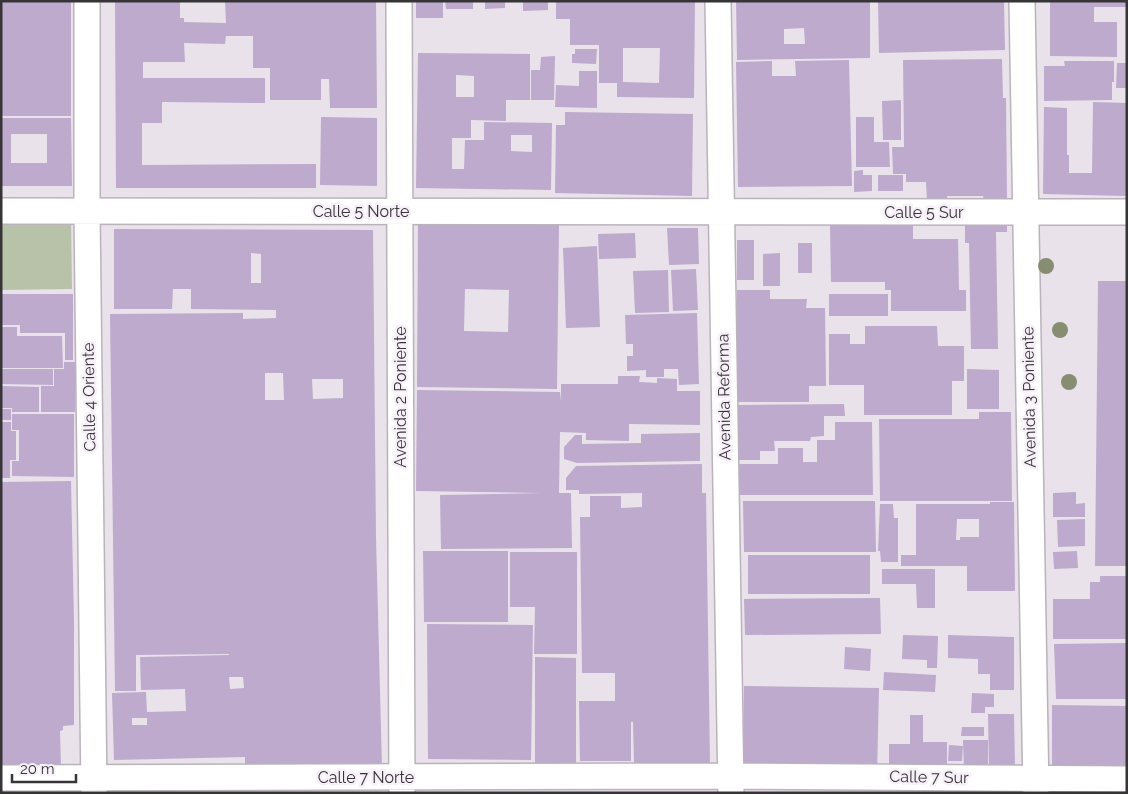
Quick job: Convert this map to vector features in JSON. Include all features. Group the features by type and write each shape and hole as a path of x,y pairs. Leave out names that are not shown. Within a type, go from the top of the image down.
{"street":[{"name":"Calle 4 Oriente","path":"87,1 87,212 94,785"},
{"name":"Avenida 2 Poniente","path":"399,1 398,211 402,785"},
{"name":"Avenida Reforma","path":"718,1 731,784"},
{"name":"Avenida 3 Poniente","path":"1022,1 1036,786"},
{"name":"Calle 5 Norte","path":"1,211 721,213"},
{"name":"Calle 5 Sur","path":"721,213 1127,212"},
{"name":"Calle 7 Norte","path":"1,778 94,785 731,784"},
{"name":"Calle 7 Sur","path":"731,784 1036,786 1127,779"}],"green space":[{"path":"71,214 72,289 1,290 1,215"}],"building":[{"path":"1,1 71,1 71,116 1,116"},
{"path":"115,1 180,1 180,18 184,18 184,22 226,23 225,1 376,1 377,108 330,108 329,79 321,79 321,100 270,100 270,68 253,68 253,36 226,36 225,44 184,43 185,62 143,62 143,78 265,78 265,103 162,102 162,123 142,123 142,165 316,164 316,188 116,188"},
{"path":"416,1 443,1 443,18 416,18"},
{"path":"445,1 473,1 473,9 446,9"},
{"path":"485,1 505,1 505,8 485,9"},
{"path":"523,1 548,1 548,10 523,11"},
{"path":"556,1 695,1 694,98 617,97 617,83 599,83 599,45 570,45 570,19 556,19","holes":["623,48 660,48 659,83 623,82"]},
{"path":"736,1 870,1 870,58 737,60","holes":["804,28 805,44 784,44 784,29"]},
{"path":"878,1 1004,1 1005,50 879,53"},
{"path":"1050,1 1127,1 1127,7 1094,7 1094,22 1117,22 1117,57 1050,56"},
{"path":"575,49 597,49 596,64 572,63 572,54 575,54"},
{"path":"418,53 530,54 530,100 506,100 506,121 471,120 471,138 452,138 452,169 464,169 465,140 484,140 484,122 552,123 551,190 416,188","holes":["456,75 474,76 474,97 456,97","511,135 532,135 532,152 511,151"]},
{"path":"555,56 554,100 531,100 531,70 540,70 541,57"},
{"path":"1002,59 1003,98 1006,98 1007,200 984,200 983,196 947,196 947,200 927,200 926,182 906,182 906,174 893,174 892,147 904,147 903,60"},
{"path":"849,60 852,186 738,187 736,62 772,61 772,76 796,76 795,61"},
{"path":"1064,61 1114,61 1112,100 1044,101 1044,66 1065,66"},
{"path":"1117,63 1127,63 1127,88 1116,88"},
{"path":"579,71 597,71 597,108 555,107 556,85 579,86"},
{"path":"901,100 901,140 883,140 882,101"},
{"path":"1093,102 1127,103 1127,196 1043,194 1044,107 1067,108 1069,173 1092,173"},
{"path":"565,112 693,114 692,196 555,193 556,125 565,125"},
{"path":"321,117 377,118 377,186 320,185"},
{"path":"856,117 874,117 874,142 889,142 890,167 856,167"},
{"path":"1,118 71,118 72,186 1,186","holes":["11,134 47,134 47,163 11,163"]},
{"path":"863,170 863,175 872,175 872,191 854,192 854,171"},
{"path":"878,175 903,175 903,191 878,191"},
{"path":"1007,220 1007,232 996,232 998,349 971,349 969,243 965,243 965,221"},
{"path":"418,222 559,224 557,389 417,387","holes":["465,289 509,290 508,332 464,331"]},
{"path":"830,225 913,225 913,239 958,239 959,290 966,290 966,311 891,311 891,290 885,290 885,282 831,282"},
{"path":"667,228 698,228 699,264 669,265"},
{"path":"114,229 373,230 376,537 382,767 245,769 245,757 114,760 112,693 146,692 147,712 186,711 185,689 141,690 140,657 229,654 136,655 136,691 115,691 110,314 243,313 243,319 276,318 276,310 191,309 191,289 173,289 172,309 114,309","holes":["251,253 261,254 261,283 251,283","265,373 283,373 284,400 265,400","312,379 343,379 343,398 313,399","229,677 243,677 244,688 230,689","132,718 147,718 147,725 132,725"]},
{"path":"635,233 636,258 599,259 598,234"},
{"path":"737,240 754,240 754,280 737,280"},
{"path":"798,243 812,243 812,273 798,273"},
{"path":"597,246 600,327 566,328 563,248"},
{"path":"780,253 780,286 763,286 763,254"},
{"path":"696,269 698,310 673,311 671,270"},
{"path":"668,270 669,312 635,313 633,271"},
{"path":"1098,281 1127,281 1127,566 1095,566"},
{"path":"737,290 770,290 770,299 807,299 806,308 825,308 826,386 809,386 809,402 737,402"},
{"path":"1,294 73,294 73,360 65,360 65,333 20,333 20,325 1,325"},
{"path":"829,294 888,294 888,316 829,316"},
{"path":"697,313 699,384 679,385 678,369 664,369 664,377 646,377 646,370 627,371 627,356 633,356 633,344 626,344 625,315"},
{"path":"865,326 937,326 938,346 964,346 964,381 952,381 952,415 864,415 864,385 829,385 829,334 850,334 850,344 865,344"},
{"path":"1,327 17,327 17,336 62,336 63,368 1,368"},
{"path":"64,362 76,362 75,412 41,412 41,386 54,386 54,369 64,369"},
{"path":"1,369 53,369 53,385 1,384"},
{"path":"967,369 999,370 999,409 967,409"},
{"path":"618,376 640,376 639,382 657,383 657,378 677,379 677,391 700,391 700,425 629,424 629,441 586,440 586,433 560,432 559,493 571,493 572,548 441,549 440,495 542,493 416,491 417,390 560,392 561,401 561,384 618,384"},
{"path":"1,386 39,387 39,412 12,412 12,408 1,408"},
{"path":"844,404 845,416 824,416 824,436 811,437 810,441 774,441 775,451 760,451 760,460 738,460 738,405"},
{"path":"1,409 11,409 11,420 1,420"},
{"path":"979,412 1011,412 1012,501 880,501 879,419 979,419"},
{"path":"12,414 74,414 74,477 12,476 12,461 19,461 19,430 12,430"},
{"path":"1,422 11,422 11,431 16,431 16,460 10,460 10,478 1,478"},
{"path":"835,422 872,422 873,495 739,495 738,464 778,464 778,448 803,448 803,462 817,462 817,440 835,440"},
{"path":"700,433 700,461 577,463 564,459 564,447 575,435 582,435 582,444 641,443 641,434"},
{"path":"702,464 702,493 706,493 710,763 634,763 633,722 631,722 631,761 580,761 579,701 615,701 615,673 582,673 580,517 590,517 590,496 621,496 621,508 642,507 642,493 579,494 579,490 566,490 566,478 576,466"},
{"path":"71,481 74,725 63,726 63,730 60,731 61,768 1,769 1,482"},
{"path":"1076,492 1076,504 1085,503 1085,517 1053,517 1053,493"},
{"path":"743,501 875,501 876,552 744,552"},
{"path":"990,502 1014,502 1015,591 967,591 967,566 901,566 901,555 916,555 916,504 990,504","holes":["957,519 979,519 979,537 960,537 960,540 956,540"]},
{"path":"880,504 893,504 894,518 898,518 898,562 881,562 880,551 878,551"},
{"path":"1085,519 1085,546 1058,547 1057,520"},
{"path":"423,551 508,551 508,622 424,622"},
{"path":"1077,551 1078,568 1054,569 1053,552"},
{"path":"510,552 577,552 577,654 534,654 535,607 510,607"},
{"path":"748,555 870,555 870,594 748,594"},
{"path":"882,569 935,569 935,608 917,608 916,584 882,584"},
{"path":"1100,576 1127,576 1127,639 1053,639 1053,599 1090,599 1090,582 1100,582"},
{"path":"880,598 881,634 745,635 744,599"},
{"path":"427,624 533,625 531,760 428,759"},
{"path":"903,635 938,636 937,668 927,668 927,660 902,659"},
{"path":"948,635 1014,637 1014,690 990,690 990,674 978,674 978,659 948,658"},
{"path":"1127,643 1127,699 1056,699 1054,644"},
{"path":"845,647 871,649 870,671 844,669"},
{"path":"535,657 576,658 576,764 535,764"},
{"path":"884,672 936,675 935,692 883,690"},
{"path":"744,686 879,688 877,775 743,773"},
{"path":"972,693 994,694 994,707 985,707 985,713 971,713"},
{"path":"1052,705 1127,706 1127,778 1052,776"},
{"path":"988,714 1014,714 1015,768 989,769"},
{"path":"910,715 923,715 923,742 947,742 947,767 889,767 889,744 910,744"},
{"path":"962,727 984,727 984,736 961,736"},
{"path":"963,740 988,740 988,768 964,768"},
{"path":"949,745 963,746 962,761 948,761"}]}
